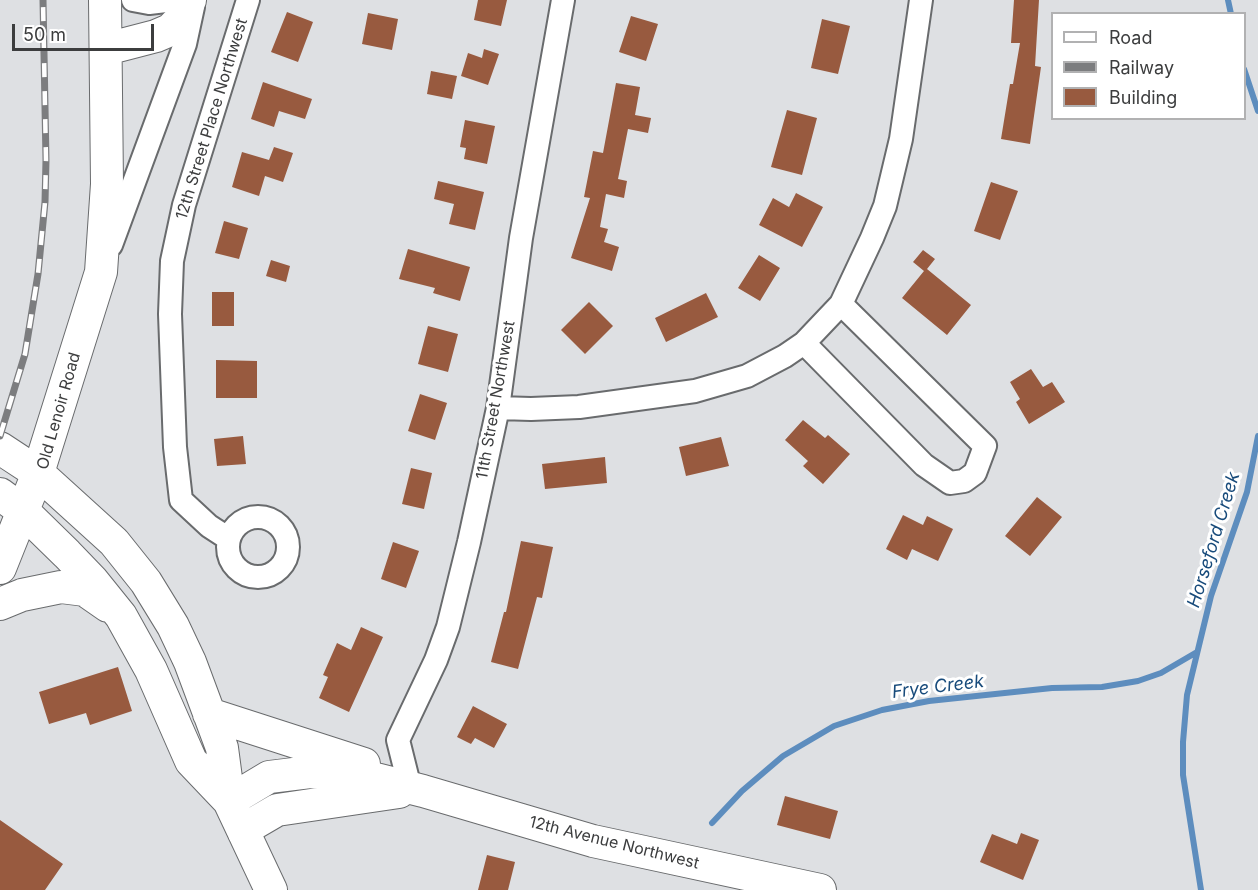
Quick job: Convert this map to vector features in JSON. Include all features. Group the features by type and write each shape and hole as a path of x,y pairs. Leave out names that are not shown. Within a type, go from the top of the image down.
{"main road":[{"name":"Old Lenoir Road","path":"105,0 107,184 101,272 38,473 114,542 146,582 172,626 190,662 222,748 229,801 271,890"},
{"path":"106,49 170,30 180,20 190,0"},
{"path":"0,448 38,473 11,503 0,568"},
{"name":"Old Lenoir Road","path":"11,503 92,580 121,616 151,670 191,761 229,801"},
{"path":"0,604 22,595 61,587 86,590 121,616"},
{"name":"12th Avenue Northwest","path":"210,714 365,764 410,788"},
{"name":"12th Avenue Northwest","path":"229,801 269,777 310,772 360,775 593,841 820,890"},
{"path":"244,833 258,820 278,810 397,793 410,788"}],"street":[{"path":"133,0 149,3 174,0"},
{"path":"101,272 185,44 195,0"},
{"name":"12th Street Place Northwest","path":"229,539 209,526 182,500 175,447 170,314 172,261 184,206 248,0"},
{"name":"11th Street Northwest","path":"410,788 398,740 436,660 448,627 498,408 521,238 563,0"},
{"path":"498,408 579,407 695,391 747,376 804,343 841,304 885,206 901,140 921,0"},
{"path":"804,343 924,465 950,483 964,481 975,473 985,446 841,304"}],"building":[{"path":"478,0 507,0 501,26 474,20"},
{"path":"1014,0 1039,0 1035,66 1041,67 1030,144 1001,139 1010,84 1013,84 1020,43 1011,43"},
{"path":"287,12 313,22 298,62 271,52"},
{"path":"368,13 398,19 392,50 362,44"},
{"path":"631,16 658,24 646,61 619,52"},
{"path":"822,19 850,26 838,74 811,68"},
{"path":"484,49 499,54 488,85 461,76 468,53 482,58"},
{"path":"431,71 457,76 452,99 427,94"},
{"path":"263,82 312,99 305,119 279,111 274,127 251,119"},
{"path":"616,83 640,87 635,115 651,118 648,133 628,129 618,179 627,181 624,198 606,194 600,227 608,229 604,242 619,247 612,271 571,258 590,198 584,197 593,151 603,153"},
{"path":"787,110 817,118 802,175 771,167"},
{"path":"465,120 495,126 487,164 464,159 466,148 460,147"},
{"path":"274,147 293,153 283,182 265,176 259,196 232,187 242,152 269,160"},
{"path":"438,181 484,192 475,230 449,224 454,204 434,199"},
{"path":"991,182 1018,191 1000,240 974,231"},
{"path":"796,193 823,207 802,247 759,225 773,198 789,207"},
{"path":"224,221 248,228 239,259 215,253"},
{"path":"408,249 470,267 460,301 433,293 435,288 399,279"},
{"path":"923,250 935,259 927,269 971,305 947,335 902,298 924,271 913,262"},
{"path":"759,255 780,268 760,301 738,288"},
{"path":"271,260 290,266 286,282 266,276"},
{"path":"212,292 234,292 234,326 212,326"},
{"path":"706,293 718,317 666,342 655,318"},
{"path":"589,302 613,326 585,354 561,330"},
{"path":"428,326 458,334 448,372 418,364"},
{"path":"216,360 257,361 257,398 216,398"},
{"path":"1031,369 1043,387 1052,382 1065,402 1029,424 1016,402 1020,399 1010,382"},
{"path":"420,394 447,403 435,440 408,431"},
{"path":"803,420 825,438 828,435 850,454 823,484 803,466 808,461 785,440"},
{"path":"243,436 246,464 217,466 214,439"},
{"path":"721,437 729,466 686,476 679,447"},
{"path":"605,457 607,483 545,489 542,464"},
{"path":"411,468 432,473 424,509 402,504"},
{"path":"1037,497 1062,517 1030,556 1005,536"},
{"path":"903,515 923,525 927,516 953,529 938,561 912,549 907,560 886,549"},
{"path":"521,541 553,547 542,598 537,597 518,669 491,662 504,612 506,612"},
{"path":"393,542 419,551 406,588 381,579"},
{"path":"361,627 383,637 349,712 319,698 328,677 323,675 337,643 351,650"},
{"path":"118,667 132,711 90,725 86,713 49,724 39,692"},
{"path":"473,706 507,724 494,748 475,738 471,744 457,737"},
{"path":"785,796 838,811 830,839 777,825"},
{"path":"0,820 63,864 45,890 0,890"},
{"path":"1021,833 1039,840 1023,880 980,862 992,834 1017,844"},
{"path":"487,855 515,862 508,890 478,890"}],"waterway":[{"name":"Horseford Creek","path":"1228,0 1231,12"},
{"name":"Horseford Creek","path":"1246,75 1258,111"},
{"path":"1201,890 1183,775 1187,695 1211,596 1247,492 1258,436"},
{"name":"Frye Creek","path":"712,823 742,791 783,756 834,726 882,710 929,701 1052,688 1102,687 1138,681 1161,673 1197,652"}],"railway":[{"path":"0,436 25,354 38,274 45,202 46,160 43,0"}]}
